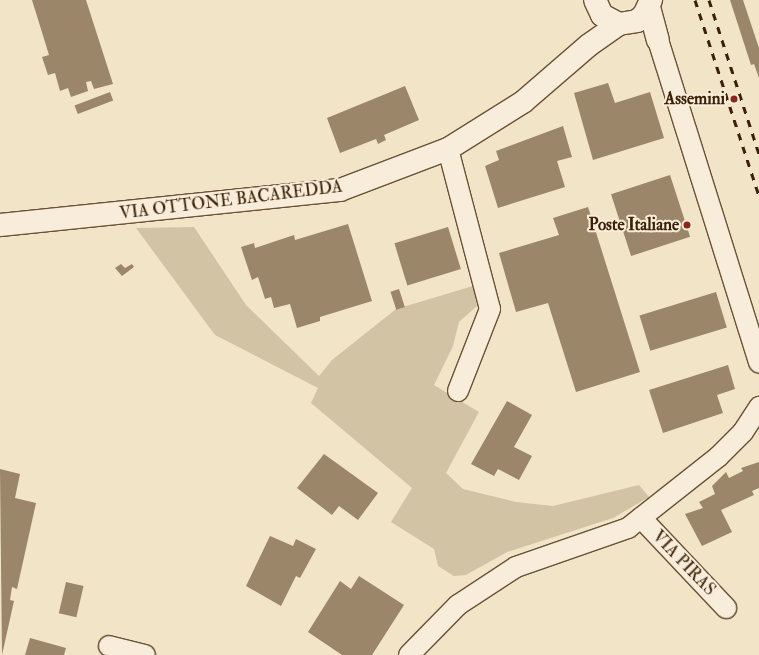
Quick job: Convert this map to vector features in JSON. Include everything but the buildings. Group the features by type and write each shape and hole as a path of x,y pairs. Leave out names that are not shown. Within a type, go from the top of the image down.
{"street":[{"name":"VIA OTTONE BACAREDDA","path":"0,225 340,190 448,149 523,102 589,45 623,24 644,15 650,3"},
{"path":"650,3 658,40 759,363"},
{"path":"596,4 609,21 623,24 658,40"},
{"path":"589,45 596,4"},
{"path":"448,149 490,309 458,391"},
{"path":"409,655 458,605 516,567 628,528 718,457 743,432 759,407"},
{"name":"VIA PIRAS","path":"641,518 726,608"},
{"path":"109,646 145,655"}],"shaded area":[{"path":"194,227 246,305 319,376 332,360 396,309 473,286 477,306 459,322 453,346 434,385 479,412 446,473 463,489 516,502 553,506 639,485 649,497 613,518 507,552 466,575 454,576 438,566 434,549 391,522 412,488 311,403 318,388 215,335 136,228"}],"railway":[{"path":"695,0 759,196"},
{"path":"709,0 759,154"}],"place":[{"name":"Assemini","path":"734,99"},
{"name":"Poste Italiane","path":"687,225"}]}
